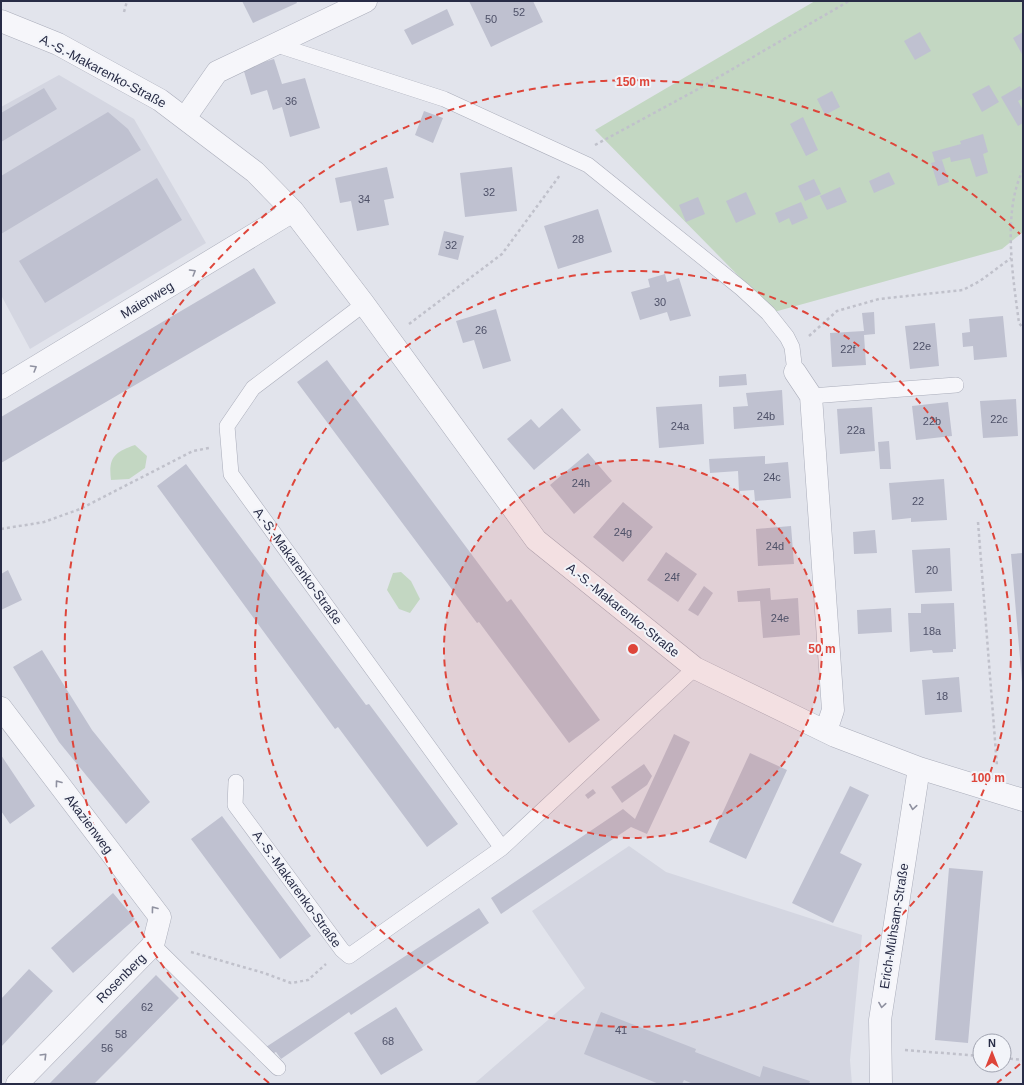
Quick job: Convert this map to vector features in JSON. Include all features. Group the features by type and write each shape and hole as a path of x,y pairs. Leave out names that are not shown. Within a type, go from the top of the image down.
{"street":[{"path":"185,118 217,72 366,1"},
{"name":"A.-S.-Makarenko-Straße","path":"1,21 58,44 160,100 254,172 293,211 364,304 536,540 695,668 826,731 918,768 1023,800"},
{"name":"Maienweg","path":"1,388 293,211"},
{"path":"795,372 811,396 833,710 826,731"},
{"name":"Akazienweg","path":"1,708 160,917 153,946"},
{"name":"Erich-Mühsam-Straße","path":"881,1084 880,1020 918,768"},
{"name":"Rosenberg","path":"17,1084 153,946"}],"lane":[{"path":"274,44 444,99 588,165 742,290 768,314 787,337 792,347 795,372"},
{"name":"A.-S.-Makarenko-Straße","path":"364,304 254,388 227,426 231,474 502,848"},
{"path":"811,396 956,385"},
{"name":"A.-S.-Makarenko-Straße","path":"236,782 235,805 342,950 349,956 502,848 695,668"},
{"name":"Rosenberg","path":"153,946 278,1068"}],"path":[{"path":"124,12 127,1"},
{"path":"1023,170 1016,185 1010,250 1019,323 1023,328"},
{"path":"792,347 803,341 837,311 879,299 963,290 980,281 1011,258"},
{"path":"1,529 44,522 80,509 193,451 229,445"},
{"path":"978,522 999,793"},
{"path":"153,946 169,946 264,973 291,983 308,980 342,950"},
{"path":"880,1049 972,1055"},
{"path":"1012,1059 1023,1060"}],"shaded area":[{"path":"59,75 134,119 206,243 30,349 1,295 1,107"},
{"path":"629,846 666,872 862,935 850,1060 852,1084 474,1084 585,988 532,911"}],"green space":[{"path":"815,1 1023,1 1023,232 1002,249 774,312 595,130"},
{"path":"135,445 147,456 145,468 129,479 111,480 110,472 114,456 122,450"},
{"path":"401,572 411,581 420,599 410,613 399,609 387,590 393,573"}],"building":[{"path":"242,1 296,1 297,3 253,23"},
{"path":"469,1 533,1 543,22 491,47"},
{"path":"447,9 454,25 412,45 404,30"},
{"path":"920,32 931,51 915,60 904,41"},
{"path":"1023,32 1023,56 1013,38"},
{"path":"274,59 282,84 305,78 320,128 290,137 282,107 273,110 267,90 251,95 243,68"},
{"path":"989,85 999,102 982,112 972,94"},
{"path":"1020,86 1023,91 1023,98 1018,101 1023,110 1023,123 1018,126 1001,97"},
{"path":"44,88 57,109 1,142 1,113"},
{"path":"832,91 840,107 825,115 817,99"},
{"path":"424,111 443,118 433,143 415,135"},
{"path":"108,112 128,129 141,150 1,234 1,176"},
{"path":"803,117 818,150 806,156 790,124"},
{"path":"983,134 988,152 983,154 988,173 976,177 970,158 951,162 950,157 935,162 932,152 961,144 960,141"},
{"path":"942,160 949,182 938,186 931,163"},
{"path":"387,167 394,198 384,200 389,225 357,231 351,201 340,203 335,178"},
{"path":"512,167 517,211 465,217 460,173"},
{"path":"889,172 895,184 874,193 869,181"},
{"path":"157,178 182,220 45,303 19,261"},
{"path":"814,179 821,194 805,201 798,186"},
{"path":"840,187 847,202 827,210 820,196"},
{"path":"746,192 756,214 736,223 726,201"},
{"path":"698,197 705,214 686,222 679,205"},
{"path":"801,202 808,218 792,225 789,218 779,223 775,213"},
{"path":"598,209 612,252 558,269 544,226"},
{"path":"444,231 464,236 458,260 438,255"},
{"path":"254,268 276,303 1,463 1,417"},
{"path":"665,274 667,282 679,278 691,316 670,321 667,312 640,320 631,292 650,287 648,279"},
{"path":"496,309 511,361 483,369 474,340 463,343 456,321"},
{"path":"874,312 875,334 864,335 866,365 832,367 830,333 864,331 862,313"},
{"path":"1003,316 1007,357 974,360 973,346 963,347 962,333 970,332 969,319"},
{"path":"935,323 939,366 910,369 905,326"},
{"path":"327,360 507,602 511,599 600,720 569,743 479,622 477,623 297,382"},
{"path":"746,374 747,385 719,387 719,376"},
{"path":"782,390 784,425 734,429 733,407 748,406 746,393"},
{"path":"1016,399 1018,436 983,438 980,401"},
{"path":"948,402 952,436 916,440 912,406"},
{"path":"702,404 704,444 659,448 656,407"},
{"path":"872,407 875,451 840,454 837,409"},
{"path":"562,408 581,430 534,470 507,439 531,419 539,428"},
{"path":"889,441 891,469 880,469 878,442"},
{"path":"588,453 612,481 574,514 550,485"},
{"path":"765,456 765,464 788,462 791,498 755,501 754,490 739,491 738,471 710,473 709,459"},
{"path":"186,464 366,705 369,704 458,824 427,847 338,727 335,729 157,486"},
{"path":"944,479 947,520 911,522 911,518 892,520 889,483"},
{"path":"623,502 653,527 623,562 593,537"},
{"path":"791,526 794,564 758,566 756,529"},
{"path":"875,530 877,553 854,554 853,532"},
{"path":"950,548 952,591 915,593 912,550"},
{"path":"666,552 697,574 678,602 647,580"},
{"path":"1023,553 1023,682 1022,682 1011,554"},
{"path":"8,570 22,600 1,610 1,574"},
{"path":"704,586 713,593 698,616 688,610"},
{"path":"770,588 771,600 798,598 800,635 763,638 760,601 738,602 737,591"},
{"path":"954,603 956,649 953,649 953,652 933,653 932,650 910,652 908,613 921,613 921,604"},
{"path":"891,608 892,632 858,634 857,610"},
{"path":"42,650 92,730 150,802 126,824 59,742 13,667"},
{"path":"959,677 962,712 925,715 922,680"},
{"path":"674,734 690,742 647,834 631,827 501,914 491,898 623,809 635,819"},
{"path":"750,753 787,770 746,859 709,842"},
{"path":"1,755 35,806 10,824 1,811"},
{"path":"644,764 652,776 647,785 622,803 611,787"},
{"path":"850,786 869,795 840,853 862,864 833,923 792,903"},
{"path":"593,789 596,793 588,799 585,795"},
{"path":"222,816 311,936 280,959 191,839"},
{"path":"949,868 983,871 968,1043 935,1040"},
{"path":"113,893 135,919 73,973 51,948"},
{"path":"479,908 489,923 351,1015 349,1012 281,1059 276,1052 272,1054 266,1047"},
{"path":"29,969 53,991 1,1047 1,999"},
{"path":"156,975 179,998 126,1052 94,1084 49,1084"},
{"path":"396,1007 423,1050 381,1075 354,1033"},
{"path":"601,1012 696,1049 695,1052 760,1077 763,1066 810,1081 809,1084 693,1084 684,1080 682,1084 659,1084 584,1054"}]}
